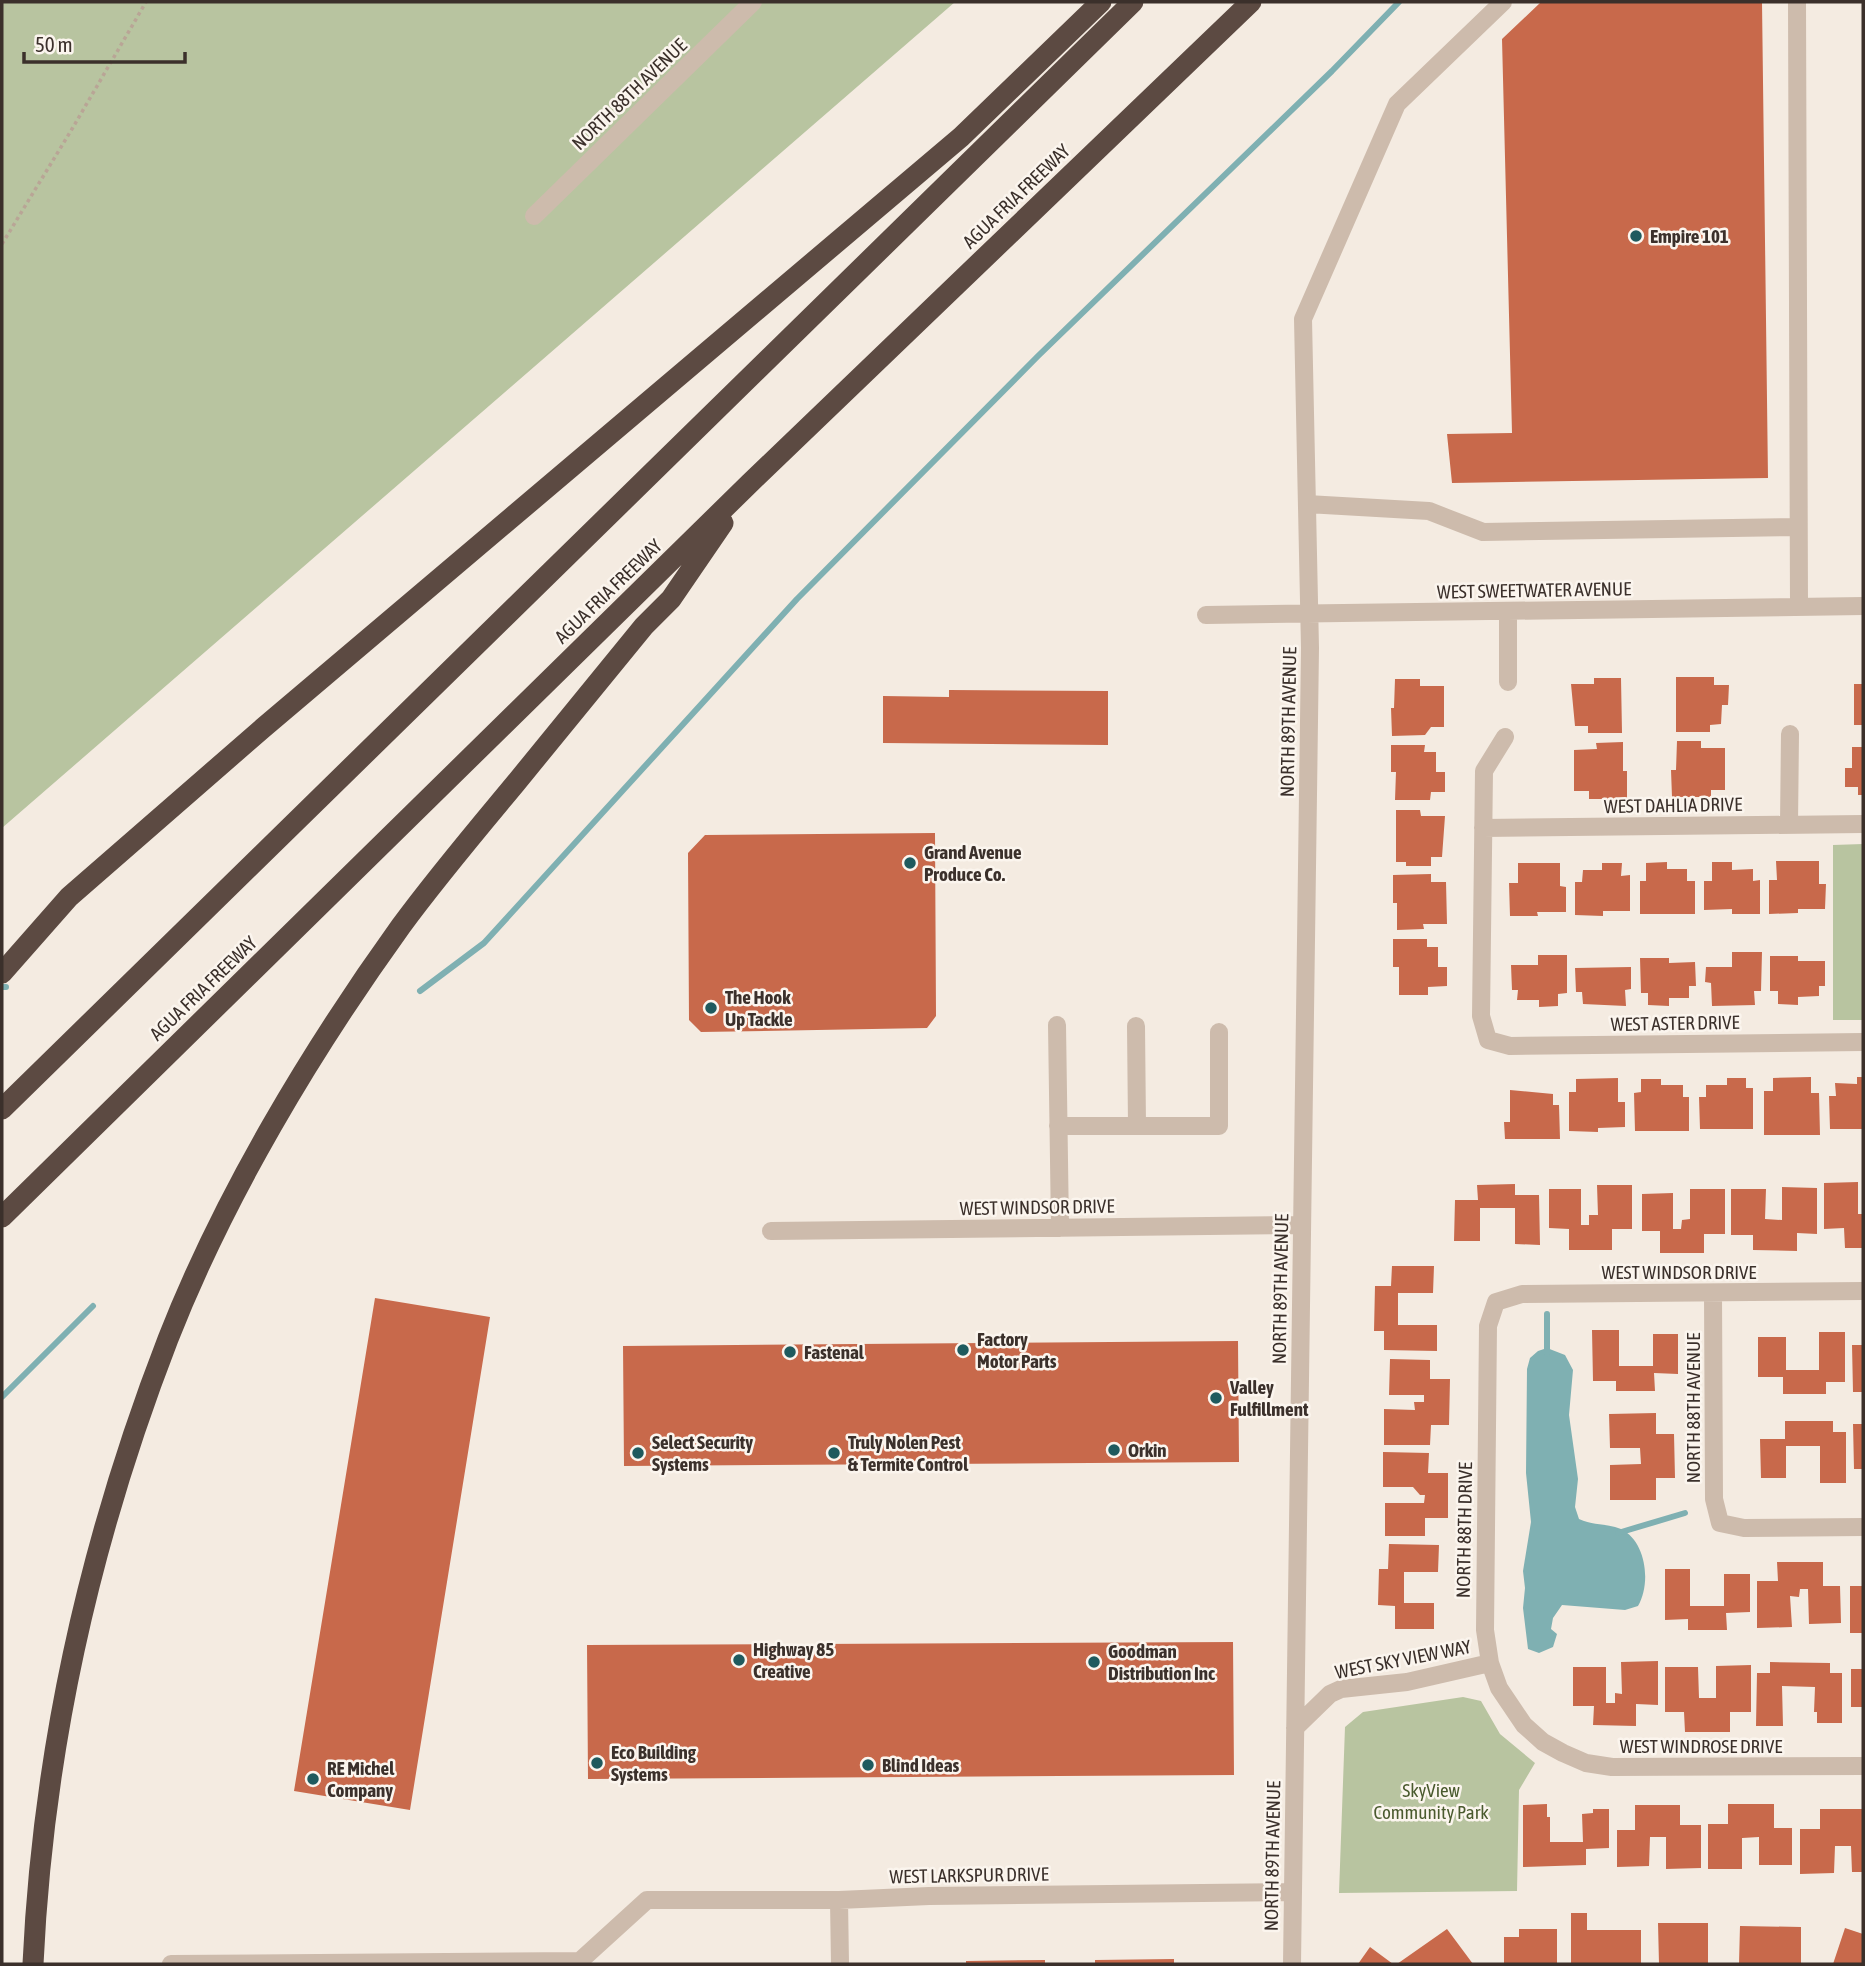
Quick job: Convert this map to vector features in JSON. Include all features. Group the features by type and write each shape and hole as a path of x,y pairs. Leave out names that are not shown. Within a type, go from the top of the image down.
{"highway":[{"path":"2,972 69,897 262,728 961,137 1101,2"},
{"path":"2,1109 1133,2"},
{"name":"AGUA FRIA FREEWAY","path":"2,1217 750,483 1251,2"},
{"path":"33,1964 43,1825 53,1758 89,1582 114,1492 169,1337 199,1268 308,1064 399,929 433,883 644,626 671,599 750,483"}],"street":[{"name":"NORTH 88TH AVENUE","path":"534,216 753,2"},
{"name":"NORTH 89TH AVENUE","path":"1292,1964 1310,614 1303,319 1397,104 1503,2"},
{"path":"1797,2 1799,607"},
{"path":"1307,504 1429,510 1483,532 1798,527"},
{"name":"WEST SWEETWATER AVENUE","path":"1206,615 1863,606"},
{"path":"1508,611 1508,682"},
{"path":"1789,825 1790,734"},
{"path":"1483,828 1484,771 1505,737"},
{"name":"WEST DAHLIA DRIVE","path":"1483,828 1863,824"},
{"name":"WEST ASTER DRIVE","path":"1483,828 1481,1016 1488,1040 1510,1046 1863,1042"},
{"path":"1058,1025 1060,1228"},
{"path":"1136,1026 1137,1126"},
{"path":"1058,1126 1219,1126 1219,1032"},
{"name":"WEST WINDSOR DRIVE","path":"771,1231 1302,1225"},
{"name":"WEST WINDSOR DRIVE","path":"1496,1302 1522,1294 1863,1291"},
{"name":"NORTH 88TH AVENUE","path":"1713,1293 1714,1499 1720,1523 1744,1528 1863,1527"},
{"name":"NORTH 88TH DRIVE","path":"1496,1302 1488,1326 1485,1630 1490,1663 1499,1688 1524,1725 1543,1742"},
{"name":"WEST SKY VIEW WAY","path":"1296,1728 1330,1694 1341,1689 1408,1682 1490,1663"},
{"name":"WEST WINDROSE DRIVE","path":"1543,1742 1563,1754 1612,1768 1863,1766"},
{"name":"WEST LARKSPUR DRIVE","path":"171,1964 580,1961 647,1900 839,1900 929,1896 1293,1892"},
{"path":"839,1900 840,1964"}],"path":[{"path":"2,244 146,2"}],"green space":[{"path":"2,2 955,2 2,828"},
{"path":"1863,844 1863,1020 1833,1020 1833,845"},
{"name":"SkyView Community Park","path":"1463,1697 1481,1701 1500,1734 1535,1763 1519,1790 1517,1891 1339,1893 1345,1727 1363,1712"}],"water":[{"path":"1547,1348 1565,1355 1573,1370 1569,1415 1578,1479 1575,1507 1579,1519 1616,1527 1630,1535 1641,1553 1645,1575 1638,1606 1625,1610 1562,1605 1553,1618 1551,1629 1557,1634 1553,1647 1539,1653 1528,1649 1523,1608 1523,1571 1531,1522 1526,1473 1527,1369 1530,1358"}],"building":[{"name":"Empire 101","path":"1541,2 1762,2 1768,478 1452,483 1447,434 1512,433 1502,39"},
{"path":"1676,677 1714,677 1714,685 1729,685 1728,705 1722,705 1721,724 1710,725 1710,732 1676,732"},
{"path":"1594,678 1621,678 1622,733 1588,733 1588,726 1575,726 1571,684 1594,684"},
{"path":"1395,679 1420,679 1420,686 1444,686 1444,727 1431,727 1425,735 1392,736 1391,708 1394,708"},
{"path":"1854,684 1863,684 1863,725 1854,725"},
{"path":"949,690 1108,691 1108,745 883,743 883,696 949,697"},
{"path":"1677,741 1701,741 1701,748 1725,748 1725,790 1711,790 1711,797 1672,797 1671,770 1676,770"},
{"path":"1623,742 1627,799 1589,799 1589,791 1574,791 1574,750 1597,749 1596,743"},
{"path":"1391,745 1425,745 1424,752 1436,752 1436,772 1445,772 1445,792 1431,792 1430,800 1395,800 1396,772 1391,772"},
{"path":"1852,747 1863,747 1863,795 1858,795 1858,787 1845,787 1845,768 1852,768"},
{"path":"1396,810 1420,810 1421,816 1445,816 1442,857 1431,857 1431,866 1406,866 1406,862 1396,862"},
{"path":"935,833 936,1016 927,1028 701,1032 689,1020 688,853 705,835"},
{"path":"1776,861 1819,861 1819,884 1826,884 1825,909 1798,909 1798,913 1769,914 1769,880 1777,880"},
{"path":"1667,862 1667,869 1687,869 1687,881 1695,881 1695,914 1640,914 1640,881 1646,881 1646,863"},
{"path":"1712,862 1732,862 1732,870 1753,869 1753,881 1760,880 1760,914 1732,914 1732,909 1704,910 1704,881 1712,881"},
{"path":"1518,863 1560,863 1560,886 1566,887 1566,912 1510,916 1509,883 1518,883"},
{"path":"1602,863 1622,863 1621,876 1630,875 1630,911 1603,911 1603,916 1575,915 1575,882 1582,882 1583,870 1602,870"},
{"path":"1431,874 1431,882 1446,882 1447,924 1423,924 1424,929 1397,930 1393,875"},
{"path":"1393,939 1427,939 1427,947 1438,947 1438,967 1447,967 1447,986 1428,987 1428,995 1399,995 1399,967 1393,967"},
{"path":"1732,952 1762,952 1761,991 1754,991 1755,1005 1712,1006 1711,983 1705,982 1706,967 1732,967"},
{"path":"1538,955 1567,955 1567,993 1558,994 1558,1006 1539,1007 1539,1000 1517,1000 1518,990 1512,990 1511,965 1538,965"},
{"path":"1770,956 1798,956 1798,961 1825,961 1825,986 1819,986 1819,996 1798,997 1798,1005 1778,1004 1778,991 1770,991"},
{"path":"1640,958 1669,958 1669,963 1695,962 1696,986 1689,986 1689,998 1669,998 1669,1006 1648,1005 1648,993 1641,993"},
{"path":"1631,967 1631,989 1625,990 1626,1006 1583,1004 1582,992 1576,992 1575,968"},
{"path":"1811,1077 1811,1093 1819,1093 1820,1135 1764,1135 1764,1091 1773,1091 1773,1078"},
{"path":"1857,1077 1863,1077 1863,1129 1830,1129 1829,1096 1836,1096 1835,1083 1857,1084"},
{"path":"1618,1078 1618,1102 1625,1102 1625,1127 1598,1128 1598,1132 1569,1131 1569,1092 1576,1092 1576,1079"},
{"path":"1727,1078 1746,1078 1746,1088 1753,1088 1753,1129 1700,1129 1699,1097 1706,1097 1706,1085 1727,1085"},
{"path":"1641,1079 1661,1079 1661,1085 1683,1085 1683,1097 1689,1097 1689,1131 1635,1131 1634,1093 1641,1092"},
{"path":"1510,1090 1553,1094 1553,1105 1559,1105 1560,1139 1505,1139 1504,1122 1510,1122"},
{"path":"1858,1182 1858,1214 1863,1214 1863,1248 1845,1248 1844,1228 1824,1229 1824,1183"},
{"path":"1515,1184 1515,1195 1539,1195 1540,1245 1515,1244 1515,1208 1480,1208 1480,1241 1454,1241 1455,1200 1478,1200 1477,1185"},
{"path":"1597,1185 1632,1185 1632,1229 1612,1229 1612,1250 1569,1250 1569,1229 1549,1228 1549,1189 1581,1189 1581,1225 1589,1225 1589,1215 1598,1215"},
{"path":"1782,1187 1817,1188 1817,1234 1797,1233 1797,1251 1753,1250 1753,1235 1731,1235 1731,1189 1766,1189 1765,1219 1782,1220"},
{"path":"1690,1189 1725,1189 1725,1234 1704,1234 1704,1253 1660,1253 1660,1231 1642,1231 1642,1194 1673,1193 1673,1229 1681,1229 1682,1220 1690,1219"},
{"path":"1392,1266 1434,1266 1433,1293 1398,1293 1398,1325 1437,1325 1437,1351 1384,1350 1384,1331 1374,1331 1375,1286 1391,1286"},
{"path":"375,1298 490,1317 410,1810 294,1791"},
{"path":"1592,1330 1619,1330 1619,1366 1653,1366 1653,1334 1678,1334 1678,1374 1654,1373 1655,1391 1616,1391 1616,1381 1593,1381"},
{"path":"1819,1332 1845,1332 1845,1382 1826,1382 1826,1394 1783,1394 1783,1377 1758,1377 1758,1337 1786,1337 1786,1370 1819,1370"},
{"path":"1238,1341 1239,1462 624,1466 623,1346"},
{"path":"1852,1345 1863,1345 1863,1392 1853,1392"},
{"path":"1390,1359 1430,1360 1430,1379 1450,1379 1449,1425 1431,1425 1430,1445 1384,1445 1384,1409 1415,1410 1414,1402 1424,1402 1424,1395 1389,1395"},
{"path":"1656,1413 1656,1434 1674,1434 1675,1478 1656,1478 1656,1500 1610,1500 1610,1465 1641,1464 1640,1448 1610,1448 1609,1414"},
{"path":"1785,1421 1833,1421 1833,1432 1846,1432 1846,1483 1820,1483 1820,1446 1786,1446 1786,1478 1761,1478 1760,1439 1785,1439"},
{"path":"1853,1424 1863,1424 1863,1469 1854,1469"},
{"path":"1383,1452 1429,1453 1428,1473 1448,1473 1448,1518 1425,1518 1425,1536 1385,1536 1385,1503 1424,1503 1425,1495 1420,1495 1413,1487 1383,1487"},
{"path":"1389,1544 1439,1545 1438,1572 1404,1572 1404,1603 1434,1603 1434,1629 1395,1629 1395,1606 1378,1605 1379,1569 1388,1569"},
{"path":"1777,1562 1823,1562 1823,1586 1840,1586 1841,1623 1809,1624 1808,1589 1800,1589 1799,1597 1790,1596 1792,1627 1757,1628 1757,1581 1778,1581"},
{"path":"1665,1569 1690,1569 1690,1606 1724,1606 1724,1574 1750,1574 1750,1612 1726,1613 1727,1630 1688,1630 1688,1619 1665,1620"},
{"path":"1850,1586 1863,1586 1863,1633 1850,1633"},
{"path":"1233,1642 1234,1775 588,1779 587,1645"},
{"path":"1658,1661 1658,1705 1636,1704 1636,1726 1593,1725 1594,1706 1573,1706 1573,1667 1606,1667 1606,1703 1615,1703 1615,1693 1622,1694 1621,1662"},
{"path":"1770,1662 1830,1663 1830,1673 1842,1673 1842,1723 1817,1723 1817,1712 1814,1712 1815,1687 1782,1686 1783,1726 1756,1726 1757,1673 1770,1673"},
{"path":"1751,1665 1751,1712 1730,1712 1730,1732 1685,1732 1684,1712 1665,1712 1665,1667 1698,1667 1699,1698 1716,1698 1716,1666"},
{"path":"1851,1669 1863,1669 1863,1707 1851,1707"},
{"path":"1547,1804 1550,1842 1583,1842 1582,1814 1593,1813 1593,1809 1609,1809 1609,1848 1586,1849 1586,1865 1523,1867 1523,1805"},
{"path":"1728,1804 1774,1804 1774,1828 1792,1828 1792,1865 1759,1865 1759,1837 1742,1838 1742,1869 1708,1869 1708,1824 1728,1824"},
{"path":"1635,1805 1680,1805 1680,1825 1701,1825 1701,1868 1666,1869 1666,1837 1650,1837 1649,1866 1617,1867 1617,1830 1635,1830"},
{"path":"1820,1809 1863,1809 1863,1872 1852,1872 1851,1846 1835,1846 1834,1873 1800,1874 1800,1829 1820,1829"},
{"path":"1571,1913 1587,1913 1587,1930 1641,1930 1641,1964 1571,1964"},
{"path":"1658,1923 1708,1923 1708,1964 1659,1964"},
{"path":"1740,1926 1801,1927 1801,1964 1739,1964"},
{"path":"1845,1928 1863,1934 1863,1964 1833,1964"},
{"path":"1447,1929 1473,1964 1397,1964"},
{"path":"1519,1929 1557,1929 1557,1964 1504,1964 1504,1937 1519,1937"},
{"path":"1370,1947 1393,1964 1358,1964"},
{"path":"1174,1959 1174,1964 1095,1964 1095,1960"},
{"path":"1045,1960 1045,1964 966,1964 966,1961"}],"waterway":[{"path":"420,991 484,943 797,599 1038,356 1332,71 1399,2"},
{"path":"2,1397 93,1306"},
{"path":"1547,1314 1547,1354"},
{"path":"1618,1533 1685,1513"}],"place":[{"name":"Empire 101","path":"1636,236"},
{"name":"Grand Avenue Produce Co.","path":"910,863"},
{"name":"The Hook Up Tackle","path":"711,1008"},
{"name":"Factory Motor Parts","path":"963,1350"},
{"name":"Fastenal","path":"790,1352"},
{"name":"Valley Fulfillment","path":"1216,1398"},
{"name":"Orkin","path":"1114,1450"},
{"name":"Select Security Systems","path":"638,1453"},
{"name":"Truly Nolen Pest & Termite Control","path":"834,1453"},
{"name":"Highway 85 Creative","path":"739,1660"},
{"name":"Goodman Distribution Inc","path":"1094,1662"},
{"name":"Eco Building Systems","path":"597,1763"},
{"name":"Blind Ideas","path":"868,1765"},
{"name":"RE Michel Company","path":"313,1779"}]}
